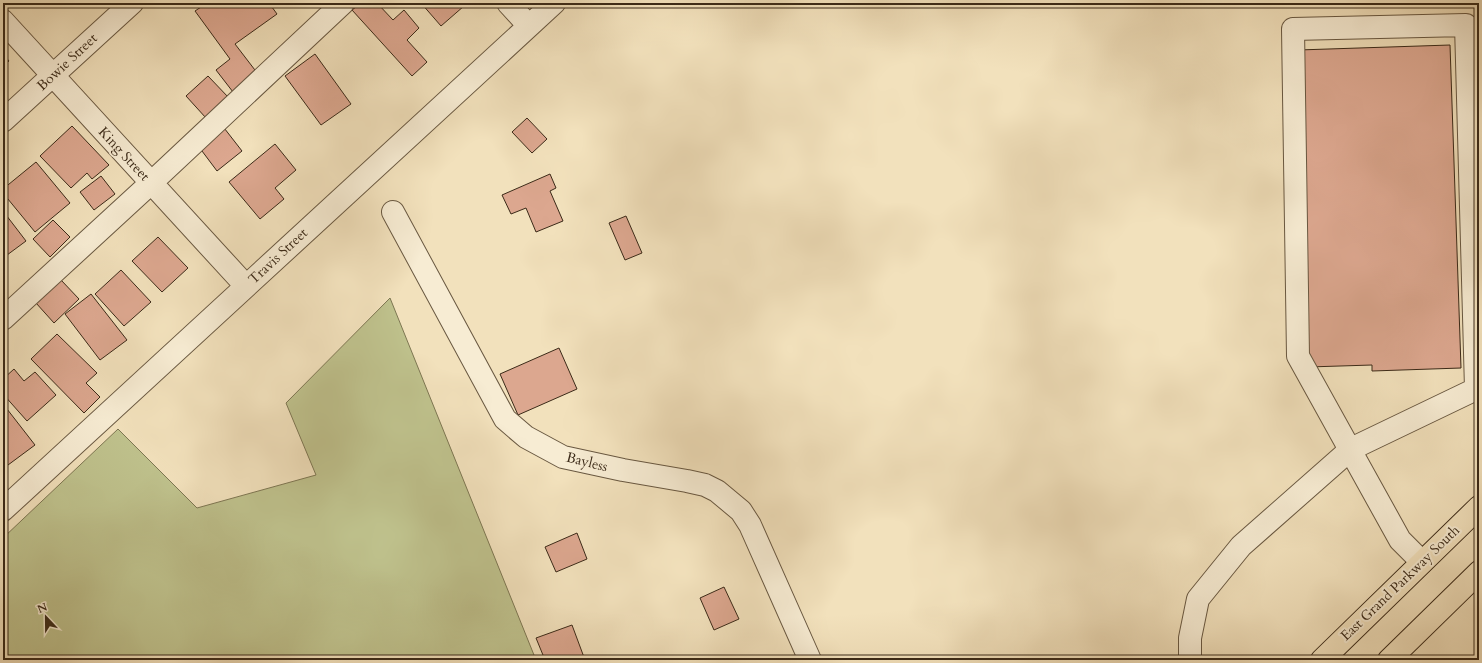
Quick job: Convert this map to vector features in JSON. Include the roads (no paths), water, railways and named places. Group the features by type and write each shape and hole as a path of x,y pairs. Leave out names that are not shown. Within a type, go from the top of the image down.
{"main road":[{"name":"East Grand Parkway South","path":"1322,660 1479,506"},
{"path":"1389,660 1479,572"}],"street":[{"name":"Bowie Street","path":"3,121 132,3"},
{"path":"3,319 343,3"},
{"path":"508,3 529,26"},
{"name":"Travis Street","path":"3,510 554,3"},
{"name":"King Street","path":"3,21 246,286"},
{"path":"1190,660 1190,638 1198,599 1241,546 1351,449 1476,389 1466,25 1293,29 1298,356 1351,449 1400,540 1422,562"},
{"name":"Bayless","path":"394,212 505,418 526,437 563,457 622,470 688,481 705,485 717,491 741,511 750,525 810,660"}]}
